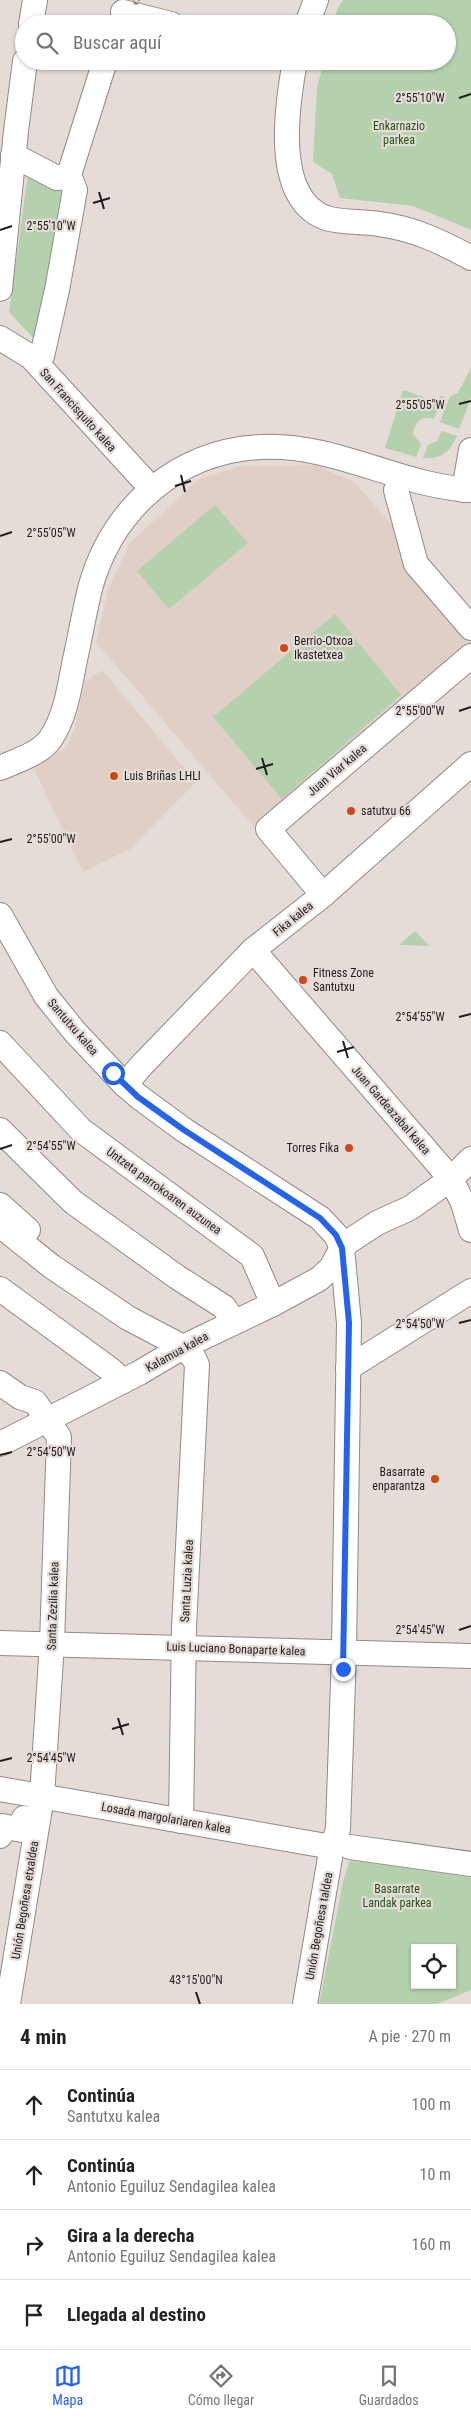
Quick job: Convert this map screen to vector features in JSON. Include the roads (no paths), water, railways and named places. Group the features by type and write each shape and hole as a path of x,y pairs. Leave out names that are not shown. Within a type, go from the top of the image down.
{"street":[{"path":"32,15 35,0"},
{"path":"310,15 316,0"},
{"path":"0,289 13,155 24,70"},
{"path":"42,356 57,290 75,190 69,175 102,70"},
{"path":"293,70 287,132 290,167 296,192 306,206 326,218 381,224 436,239 471,258"},
{"path":"13,155 57,178 69,175"},
{"name":"San Francisquito kalea","path":"0,338 31,358 152,488"},
{"path":"0,768 42,747 51,739 63,710 92,584 103,557 121,524 152,488 180,468 197,461 264,447 306,451 373,468 400,478 468,490 471,450"},
{"path":"396,490 416,564 471,628"},
{"name":"Juan Viar kalea","path":"323,894 268,829 471,656"},
{"name":"Fika kalea","path":"125,1085 147,1059 253,950 323,894 471,764"},
{"name":"Santutxu kalea","path":"0,915 46,996 75,1032 125,1085 138,1097 184,1130 324,1221"},
{"name":"Juan Gardeazabal kalea","path":"253,950 451,1179 463,1203 471,1230"},
{"name":"Untzeta parrokoaren auzunea","path":"0,1043 81,1130 252,1256 273,1304"},
{"path":"0,1115 45,1164 85,1196 218,1291 229,1315"},
{"path":"0,1130 73,1202 229,1315"},
{"path":"398,1213 324,1221 342,1248 362,1232 410,1208 451,1179 471,1159"},
{"path":"0,1205 68,1263 148,1315 163,1335"},
{"path":"0,1225 51,1266 128,1318 183,1347"},
{"name":"Kalamua kalea","path":"0,1444 41,1411 123,1381 183,1347 229,1315 273,1304 319,1279 331,1268 342,1248"},
{"name":"Unión Begoñesa taldea","path":"305,2004 341,1847 338,1829 344,1651 349,1323 342,1248"},
{"path":"0,1289 111,1370 123,1381"},
{"path":"348,1368 471,1291"},
{"name":"Santa Luzia kalea","path":"181,1821 184,1648 197,1365 194,1358 183,1347"},
{"path":"0,1367 32,1389 41,1411"},
{"path":"0,1383 41,1411"},
{"name":"Santa Zezilia kalea","path":"41,1411 58,1437 52,1643 42,1796"},
{"name":"Luis Luciano Bonaparte kalea","path":"0,1643 471,1656"},
{"name":"Losada margolariaren kalea","path":"0,1789 341,1847 471,1864"},
{"name":"Unión Begoñesa etxaldea","path":"8,2004 42,1796"},
{"path":"0,1836 2,1826 22,1830 24,1818"}],"place":[{"name":"Berrio-Otxoa Ikastetxea","path":"284,648"},
{"name":"Luis Briñas LHLI","path":"114,776"},
{"name":"satutxu 66","path":"351,811"},
{"name":"Fitness Zone Santutxu","path":"303,980"},
{"name":"Torres Fika","path":"349,1148"},
{"name":"Basarrate enparantza","path":"435,1479"}],"park label":[{"name":"Enkarnazio parkea","path":"399,133"},
{"name":"Basarrate Landak parkea","path":"397,1896"}]}
